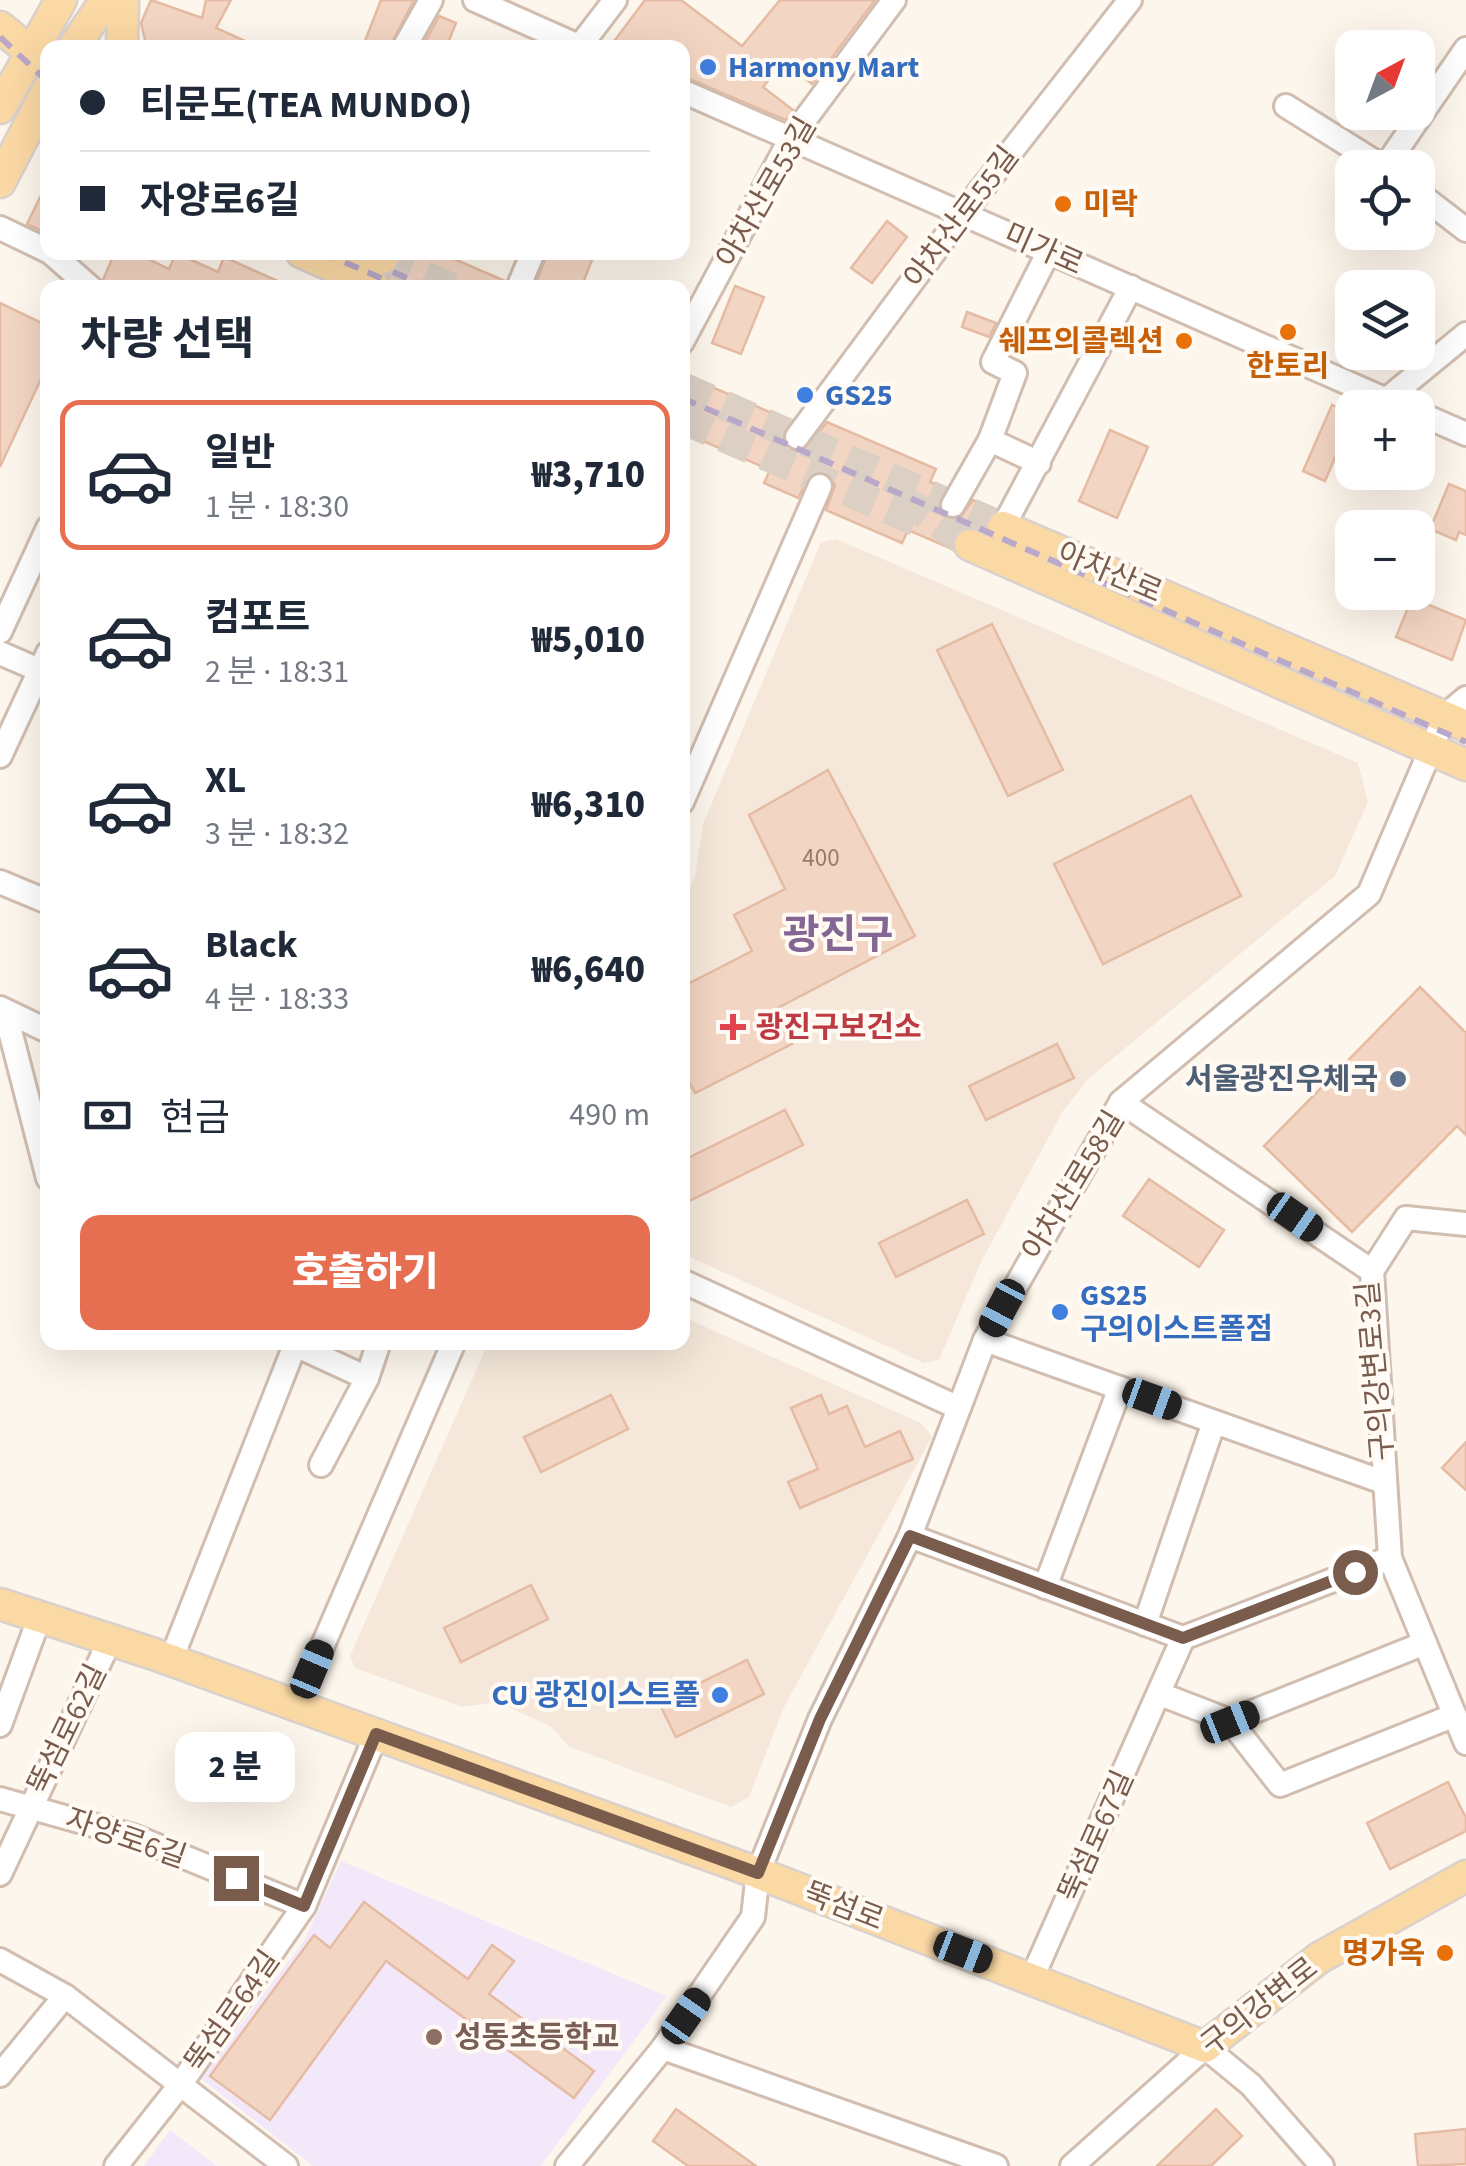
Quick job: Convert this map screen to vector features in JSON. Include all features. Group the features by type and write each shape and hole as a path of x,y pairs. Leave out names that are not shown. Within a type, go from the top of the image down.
{"main road":[{"path":"15,74 60,0"},
{"path":"78,40 106,0"},
{"path":"122,40 124,0"},
{"path":"0,27 15,74 40,96"},
{"path":"1,179 40,110"},
{"name":"아차산로","path":"1003,527 1028,554 1466,765"},
{"name":"아차산로","path":"970,544 1028,554 1459,714"},
{"name":"뚝섬로","path":"0,1604 171,1660 758,1873 1205,2048"},
{"name":"구의강변로","path":"1205,2048 1319,1958 1466,1876"}],"street":[{"path":"408,40 431,0"},
{"path":"475,0 566,40"},
{"path":"587,40 615,0"},
{"name":"아차산로53길","path":"690,327 791,138 894,0"},
{"name":"아차산로55길","path":"797,437 962,213 1130,0"},
{"path":"1397,150 1466,49"},
{"name":"미가로","path":"690,94 1366,390"},
{"path":"1286,106 1357,150"},
{"path":"1435,205 1466,230"},
{"path":"0,228 40,248"},
{"path":"953,505 990,440 1015,373 992,362 1049,251"},
{"path":"58,260 81,280"},
{"name":"아차산로","path":"1003,527 1132,287"},
{"path":"1409,390 1466,334"},
{"path":"1435,420 1466,434"},
{"path":"990,440 1039,463"},
{"path":"690,784 820,486"},
{"path":"0,632 40,545"},
{"path":"0,653 40,660"},
{"path":"0,756 40,670"},
{"name":"아차산로58길","path":"567,2166 663,2048 754,1917 758,1873 820,1719 910,1536 986,1340 1121,1102 1369,894 1432,748 1459,714"},
{"path":"0,882 40,899"},
{"path":"3,1010 40,1027"},
{"path":"3,1010 40,1148"},
{"name":"구의강변로3길","path":"1121,1102 1372,1271 1390,1558 1462,1731 1280,1785 1230,1722"},
{"path":"1372,1271 1406,1218 1466,1224"},
{"path":"690,1285 959,1408"},
{"path":"986,1340 1384,1482"},
{"path":"171,1660 290,1350"},
{"path":"305,1350 367,1378"},
{"path":"321,1465 367,1378 376,1350"},
{"path":"296,1705 451,1350"},
{"path":"1045,1587 1120,1388"},
{"path":"1144,1624 1214,1422"},
{"path":"910,1536 1183,1638 1390,1558"},
{"path":"0,1725 40,1616"},
{"name":"뚝섬로67길","path":"1032,1978 1183,1638"},
{"name":"뚝섬로62길","path":"0,1874 110,1640"},
{"path":"1160,1694 1230,1722 1425,1643"},
{"name":"뚝섬로64길","path":"116,2166 180,2085 304,1906 376,1734"},
{"name":"자양로6길","path":"0,1799 133,1836 304,1906"},
{"path":"0,1960 66,1996 286,2166"},
{"path":"0,2075 66,1996"},
{"path":"663,2048 996,2166"},
{"name":"구의강변로","path":"1072,2166 1205,2048"},
{"name":"뚝섬로","path":"1205,2048 1250,2085 1322,2166"}],"shaded area":[{"path":"836,539 1358,763 1368,802 1335,876 1089,1078 1063,1111 981,1262 939,1360 924,1363 690,1257 690,888 703,824 821,542"},
{"path":"690,1320 921,1423 932,1437 784,1707 749,1797 731,1807 570,1747 550,1726 497,1702 462,1707 355,1668 350,1656 485,1350 690,1350"},
{"name":"성동초등학교","path":"341,1861 667,1996 541,2166 313,2166 200,2078 304,1941"},
{"path":"170,2130 217,2166 144,2166"}],"building":[{"path":"151,0 202,18 206,0 231,0 216,28 243,40 145,40 141,23"},
{"path":"381,0 414,0 393,40 365,40"},
{"path":"645,0 681,0 742,46 780,0 875,0 812,84 783,62 763,87 793,110 786,120 690,79 690,40 615,40"},
{"path":"439,16 456,23 449,40 426,40"},
{"path":"40,197 40,230 27,224"},
{"path":"887,221 907,237 872,283 851,268"},
{"path":"112,260 150,260 169,269 173,260 191,260 218,272 223,260 231,260 275,280 103,280"},
{"path":"399,260 456,260 503,280 388,280"},
{"path":"545,260 592,260 584,280 537,280"},
{"path":"735,286 764,297 741,354 712,343"},
{"path":"0,303 40,322 40,381 0,467"},
{"path":"967,312 996,323 989,337 962,327"},
{"path":"690,377 790,421 782,436 794,452 808,447 827,422 936,469 930,482 945,488 938,504 945,517 960,518 973,500 977,502 966,527 953,537 952,549 908,530 902,543 826,510 835,485 825,472 810,475 798,498 764,483 770,470 690,435"},
{"path":"1332,405 1335,406 1335,458 1325,481 1303,471"},
{"path":"1110,430 1148,447 1117,518 1079,501"},
{"path":"1449,484 1466,491 1466,535 1459,532 1456,540 1435,531 1435,517"},
{"path":"1435,607 1466,620 1452,660 1396,637 1407,610"},
{"path":"992,624 1063,770 1008,796 937,650"},
{"path":"828,770 915,936 774,1010 792,1044 695,1093 690,1084 690,983 752,951 734,915 785,889 749,815"},
{"path":"1191,796 1241,896 1103,964 1054,864"},
{"name":"서울광진우체국","path":"1420,987 1466,1033 1466,1135 1457,1126 1352,1232 1264,1146"},
{"path":"1057,1044 1074,1078 986,1120 969,1086"},
{"path":"785,1110 803,1145 690,1201 690,1157"},
{"path":"1149,1179 1224,1230 1199,1267 1123,1216"},
{"path":"967,1200 984,1234 896,1277 879,1243"},
{"path":"611,1395 628,1429 541,1472 524,1437"},
{"path":"821,1395 829,1414 847,1406 865,1447 900,1431 913,1459 800,1508 788,1482 818,1469 791,1408"},
{"path":"1466,1442 1466,1490 1442,1468"},
{"path":"531,1585 548,1619 461,1662 444,1628"},
{"path":"747,1660 764,1694 676,1737 659,1703"},
{"path":"1448,1782 1466,1818 1466,1831 1390,1869 1367,1823"},
{"path":"364,1902 468,1979 492,1945 514,1961 489,1994 594,2071 574,2098 386,1961 270,2120 210,2076 314,1935 330,1948"},
{"path":"676,2109 756,2166 688,2166 653,2141"},
{"path":"1216,2109 1242,2136 1211,2166 1157,2166"},
{"path":"1466,2129 1466,2164 1418,2166 1415,2134"}],"tunnel":[{"path":"388,260 434,280"},
{"path":"690,390 1003,527"},
{"path":"690,422 918,522"},
{"path":"902,498 970,545"}],"railway":[{"path":"0,37 40,74"},
{"path":"340,260 385,280"},
{"path":"393,272 412,280"},
{"path":"690,402 1466,742"}],"place":[{"name":"Harmony Mart","path":"708,67"},
{"name":"미락","path":"1063,204"},
{"name":"한토리","path":"1288,332"},
{"name":"쉐프의콜렉션","path":"1184,341"},
{"name":"GS25","path":"805,395"},
{"name":"광진구보건소","path":"733,1027"},
{"name":"서울광진우체국","path":"1398,1079"},
{"name":"GS25 구의이스트폴점","path":"1060,1312"},
{"name":"CU 광진이스트폴","path":"720,1695"},
{"name":"명가옥","path":"1445,1953"},
{"name":"성동초등학교","path":"434,2037"}],"district":[{"name":"광진구","path":"838,934"}],"route":[{"path":"236,1878 304,1906 376,1734 758,1873 820,1719 910,1536 1183,1638 1355,1572"}]}
